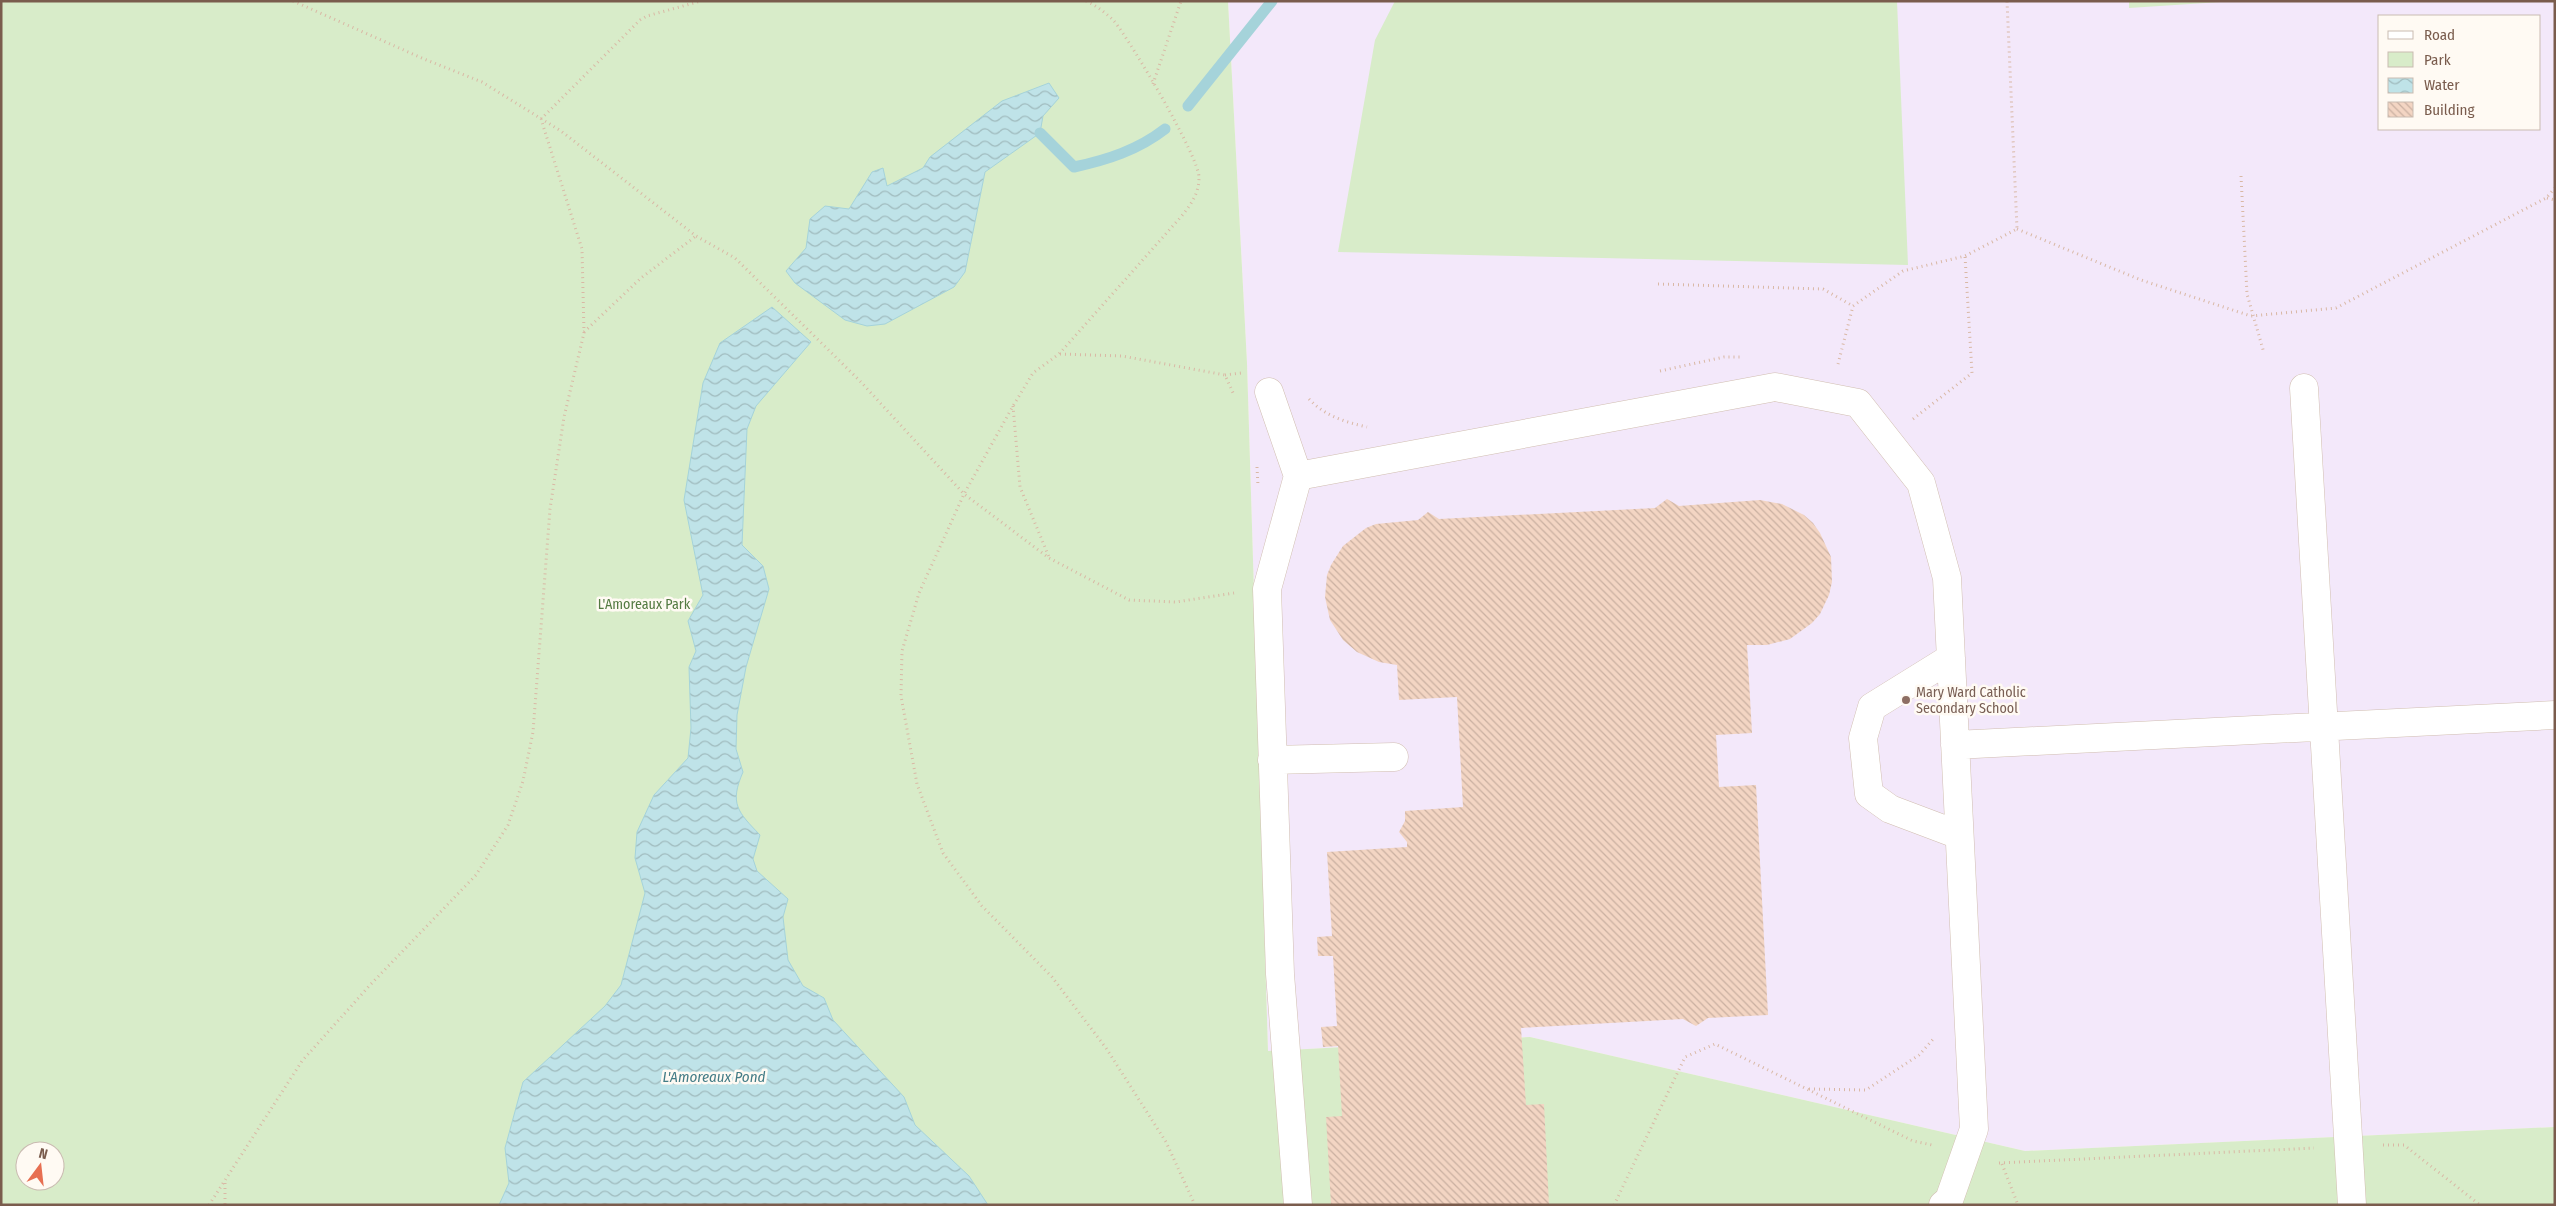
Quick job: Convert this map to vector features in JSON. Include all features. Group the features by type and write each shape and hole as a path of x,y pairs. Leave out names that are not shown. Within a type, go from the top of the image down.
{"lane":[{"path":"1298,476 1775,387 1858,403 1921,483 1947,578 1974,1129 1949,1200 1944,1205"},
{"path":"2304,388 2352,1205"},
{"path":"1269,392 1298,476 1267,589 1280,974 1298,1205"},
{"path":"1951,658 1872,708 1863,738 1869,794 1890,808 1959,835"},
{"path":"1955,744 2555,715"},
{"path":"1272,760 1394,757"}],"path":[{"path":"293,1 424,60 482,82 573,141 696,236 735,258 860,381 964,494 1049,558 1129,600 1176,602 1267,589"},
{"path":"541,120 640,20 647,16 701,1"},
{"path":"1086,1 1103,11 1113,21 1153,84 1198,167 1200,176 1196,196 1180,218 1059,354 1033,373 1013,406 964,494 919,593 902,651 901,696 917,784 943,854 982,906 1052,977 1106,1048 1166,1142 1195,1205"},
{"path":"1153,84 1181,1"},
{"path":"2006,1 2018,229"},
{"path":"209,1205 302,1060 371,984 476,876 508,825 523,781 533,732 550,509 564,417 584,332 582,248 541,120"},
{"path":"2241,176 2247,294 2251,316 2264,354"},
{"path":"1829,364 1837,365 1853,306 1903,271 1966,256 2018,229 2141,280 2251,316 2336,308 2546,198 2555,188"},
{"path":"2546,198 2555,200"},
{"path":"584,332 641,278 696,236"},
{"path":"1887,440 1972,374 1966,256"},
{"path":"1658,284 1823,288 1853,306"},
{"path":"1059,354 1122,356 1225,375 1248,372"},
{"path":"1656,372 1724,358 1749,356"},
{"path":"1225,375 1237,399"},
{"path":"1303,393 1317,408 1344,422 1376,429"},
{"path":"1013,406 1020,487 1049,558"},
{"path":"1255,460 1258,494"},
{"path":"1806,1089 1866,1090 1919,1055 1968,999"},
{"path":"1614,1205 1684,1058 1715,1044 1913,1141 2002,1164 2348,1146 2404,1145 2480,1205"},
{"path":"2002,1164 2018,1205"},
{"path":"225,1182 225,1205"}],"shaded area":[{"name":"Mary Ward Catholic Secondary School","path":"1228,1 2555,1 2555,1127 2025,1151 1530,1037 1268,1051 1247,363"}],"green space":[{"name":"L'Amoreaux Park","path":"1,1 1228,1 1247,363 1268,1051 1530,1037 2025,1151 2555,1127 2555,1205 1,1205"},
{"path":"1395,1 1897,1 1908,265 1338,252 1375,40"},
{"path":"2129,1 2236,1 2129,8"}],"water":[{"path":"1049,83 1059,98 1043,116 1040,133 985,172 965,272 954,287 885,324 867,326 845,320 795,283 786,271 806,248 810,219 825,206 849,209 872,172 883,168 887,186 923,168 930,157 1002,101"},
{"name":"L'Amoreaux Pond","path":"772,307 811,342 756,406 747,429 742,545 763,566 769,589 746,667 737,715 736,749 743,772 736,800 741,813 760,835 753,859 757,871 788,899 783,917 788,960 803,986 824,998 833,1020 904,1097 915,1125 969,1176 988,1205 499,1205 509,1183 505,1148 523,1082 605,1006 621,985 645,893 635,858 637,832 654,795 688,758 691,728 689,667 696,651 688,621 703,595 684,500 703,383 720,343"}],"building":[{"path":"1667,499 1679,506 1760,500 1782,504 1804,515 1813,523 1820,533 1831,557 1832,582 1829,595 1820,614 1812,623 1790,639 1767,645 1747,645 1752,733 1716,735 1719,787 1756,785 1768,1015 1708,1018 1696,1026 1683,1019 1521,1028 1526,1105 1544,1104 1549,1205 1331,1205 1326,1117 1342,1116 1338,1046 1323,1047 1321,1027 1337,1026 1333,956 1318,956 1317,937 1332,936 1327,852 1407,847 1407,842 1399,832 1405,821 1405,811 1463,807 1457,697 1399,700 1397,665 1379,662 1357,652 1343,640 1330,620 1325,597 1327,575 1331,565 1343,546 1366,528 1376,524 1418,520 1428,512 1439,519 1655,508"}],"waterway":[{"path":"1188,106 1272,1"},
{"path":"1040,133 1074,167 1122,153 1144,143 1165,129"}],"place":[{"name":"Mary Ward Catholic Secondary School","path":"1906,700"}]}
